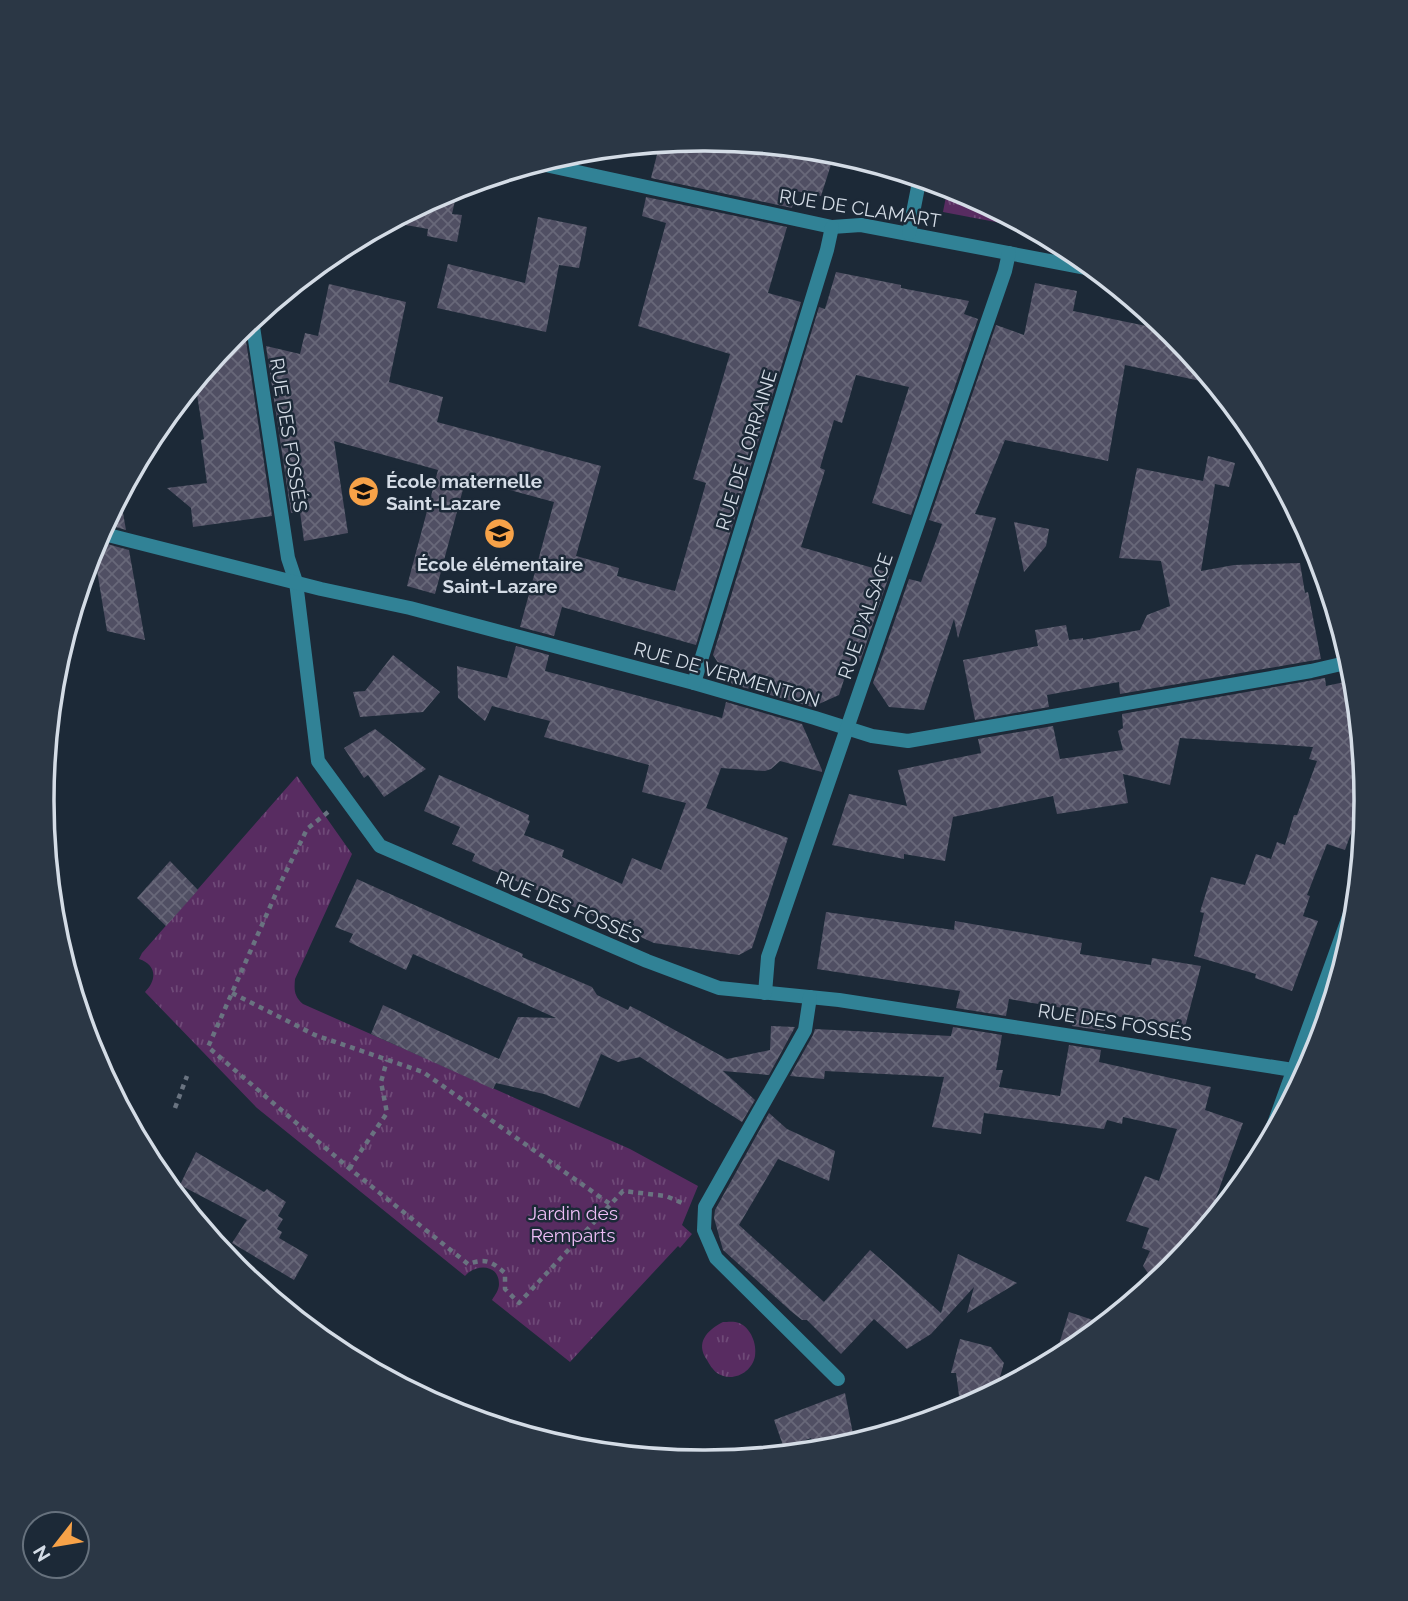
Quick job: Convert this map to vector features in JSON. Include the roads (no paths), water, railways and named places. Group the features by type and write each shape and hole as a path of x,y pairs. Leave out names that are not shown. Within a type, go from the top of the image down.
{"street":[{"name":"RUE DE CLAMART","path":"558,168 832,227 861,225 1072,265"},
{"path":"909,233 917,187"},
{"name":"RUE DE LORRAINE","path":"694,683 832,227"},
{"name":"RUE D'ALSACE","path":"765,993 768,957 834,771 1009,253"},
{"name":"RUE DES FOSSÉS","path":"254,333 288,558 296,582 318,761 380,846 647,961 719,988 810,997 1293,1070"},
{"name":"RUE DE VERMENTON","path":"111,536 410,608 694,683 872,736 908,741 1339,665"},
{"path":"1286,1090 1335,954"},
{"path":"810,997 805,1030 705,1208 704,1230 716,1258 838,1379"}],"place":[{"name":"École maternelle Saint-Lazare","path":"363,492"},
{"name":"École élémentaire Saint-Lazare","path":"500,533"}],"park label":[{"name":"Jardin des Remparts","path":"573,1224"}]}
